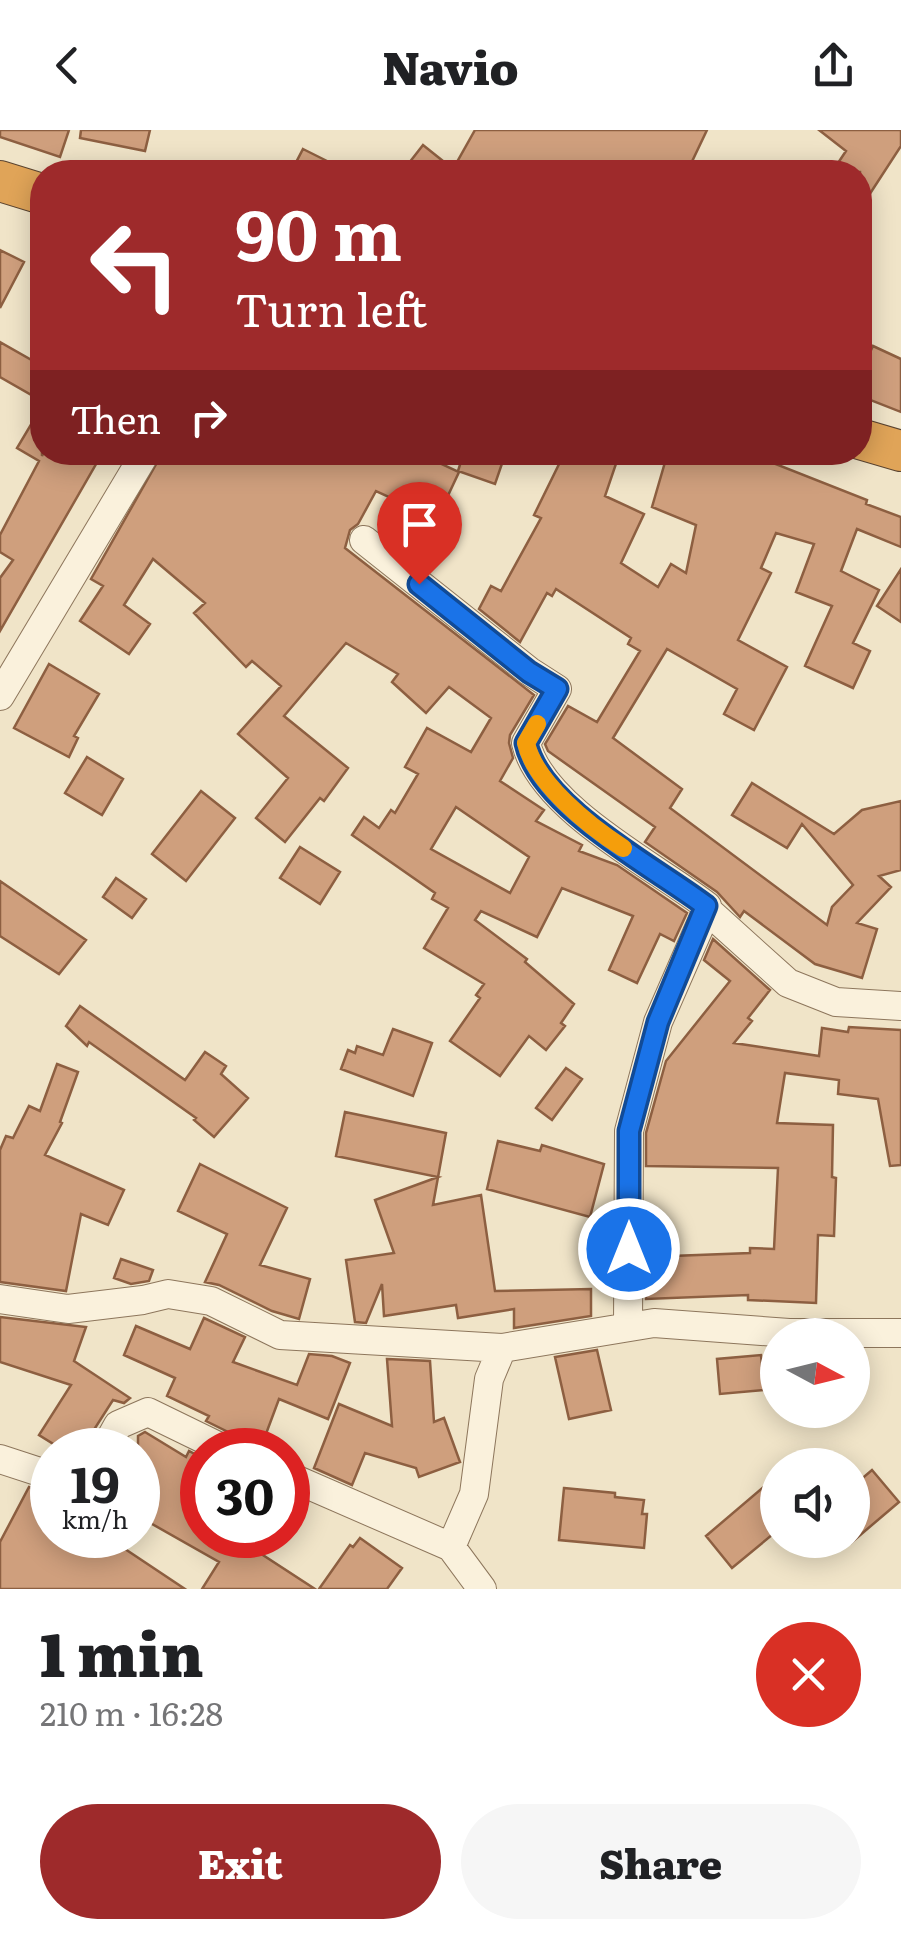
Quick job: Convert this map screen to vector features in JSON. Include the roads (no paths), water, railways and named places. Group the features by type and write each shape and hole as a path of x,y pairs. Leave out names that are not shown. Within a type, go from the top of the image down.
{"highway":[{"path":"0,182 30,191"},
{"path":"872,442 901,451"}],"street":[{"path":"0,696 138,465"},
{"path":"364,540 529,672 557,689 526,743 530,759 596,831 672,879 788,983 836,1002 901,1006"},
{"path":"628,1327 629,1131 658,1022 707,910"},
{"path":"3,1292 68,1309 168,1294 211,1302 280,1335 502,1348 654,1323 789,1333 901,1334"},
{"path":"451,1547 474,1494 489,1378 502,1348"},
{"path":"116,1428 148,1412 181,1428"},
{"path":"0,1459 30,1469"},
{"path":"310,1486 451,1547 482,1589"}]}
